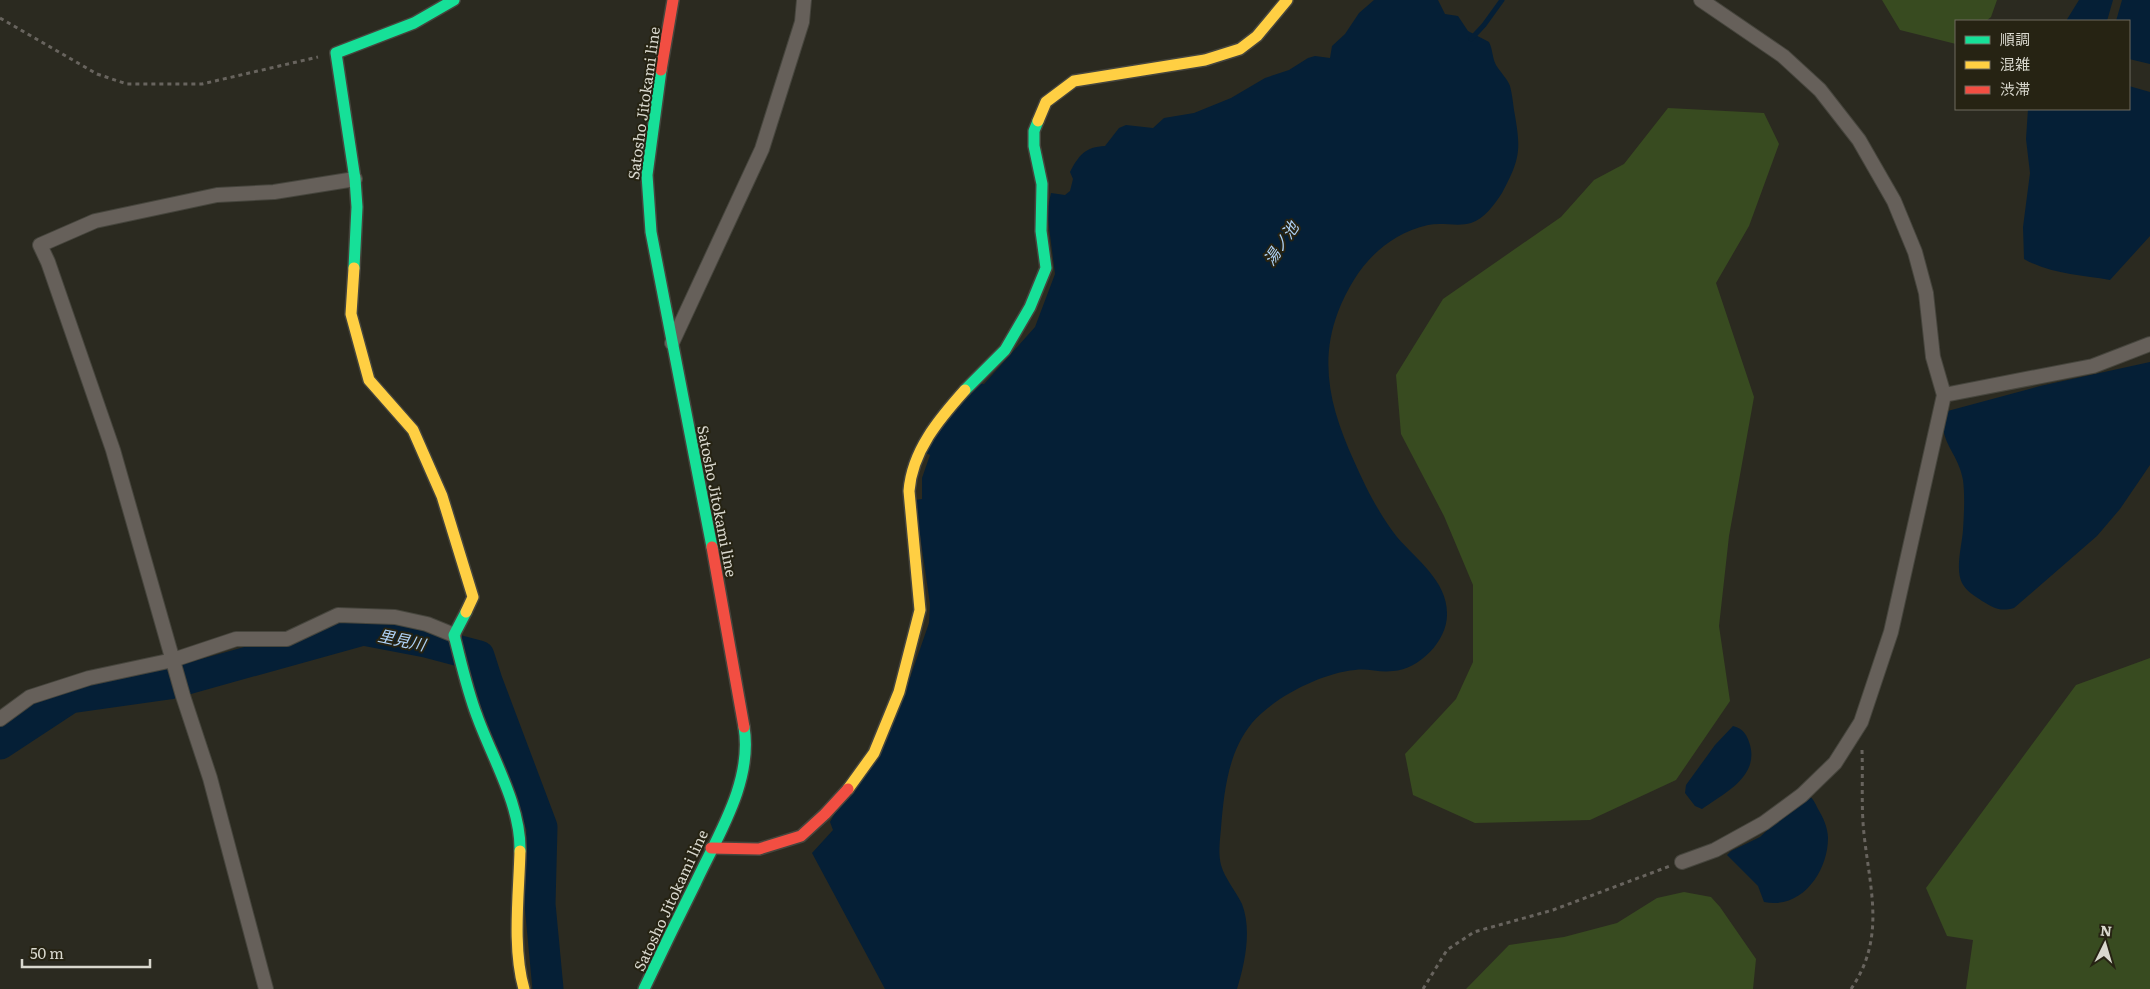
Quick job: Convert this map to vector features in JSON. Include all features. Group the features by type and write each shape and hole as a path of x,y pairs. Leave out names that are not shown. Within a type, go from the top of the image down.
{"street":[{"path":"454,0 414,23 336,52 355,178 357,207 351,314 369,380 414,430 442,496 473,597 454,636 476,715 515,813 520,840 518,942 521,979 524,989"},
{"name":"Satosho Jitokami line","path":"644,989 732,806 745,762 747,745 705,507 651,232 647,175 662,59 673,0"},
{"path":"672,342 762,149 802,22 804,0"},
{"path":"711,848 759,849 801,836 838,800 857,778 874,753 899,692 920,610 909,491 910,476 925,440 944,413 978,375 1006,350 1030,307 1046,268 1041,231 1042,184 1034,131 1046,102 1074,81 1205,60 1240,48 1257,36 1287,0"},
{"path":"1682,862 1715,850 1764,822 1802,795 1835,763 1861,722 1891,632 1944,395 1933,357 1926,294 1915,252 1894,201 1859,140 1820,90 1789,62 1714,7 1701,0"},
{"path":"266,989 210,778 173,660 113,450 48,262 40,245 94,221 217,196 274,192 355,178"},
{"path":"1944,395 2093,366 2150,344"},
{"path":"0,719 30,697 90,678 173,660 236,639 287,640 338,615 395,617 427,624 454,636"}],"path":[{"path":"0,18 97,74 127,84 202,84 336,52"},
{"path":"1851,989 1861,974 1870,947 1874,904 1864,833 1861,722"},
{"path":"1423,989 1447,950 1474,932 1553,910 1682,862"}],"green space":[{"path":"1882,0 1997,0 1991,17 1987,20 1955,20 1955,44 1900,30"},
{"path":"1668,108 1764,113 1779,144 1749,226 1716,283 1754,397 1729,536 1719,626 1730,701 1676,780 1590,820 1475,823 1413,795 1405,754 1456,699 1473,662 1473,585 1444,516 1401,434 1396,375 1443,299 1561,217 1594,180 1624,164"},
{"path":"2150,658 2150,989 1966,989 1973,940 1947,936 1926,888 2076,685"},
{"path":"1684,892 1711,897 1720,907 1756,959 1753,989 1466,989 1509,945 1564,937 1617,923 1657,898"}],"water":[{"name":"湯ノ池","path":"1374,0 1438,0 1445,14 1458,16 1468,31 1489,42 1496,65 1510,86 1518,134 1518,153 1513,171 1502,193 1485,215 1471,223 1455,225 1433,224 1412,230 1397,237 1372,256 1362,268 1345,296 1332,332 1329,351 1328,370 1330,388 1346,443 1368,491 1384,519 1397,537 1429,571 1442,591 1446,601 1447,613 1443,633 1437,643 1422,659 1403,669 1342,672 1299,688 1261,713 1244,734 1232,759 1226,787 1220,847 1221,865 1242,904 1247,925 1245,958 1237,989 885,989 812,853 833,830 830,822 910,678 929,623 930,604 915,500 922,499 922,478 930,455 924,452 975,383 984,384 1035,327 1055,274 1047,211 1051,193 1065,195 1070,191 1073,179 1070,172 1076,161 1088,150 1105,146 1119,128 1126,125 1153,128 1164,118 1194,113 1231,98 1265,78 1289,70 1308,58 1315,56 1330,58 1332,46 1345,34 1359,13"},
{"path":"2079,0 2113,0 2107,20 2067,20"},
{"path":"2122,0 2150,0 2150,64 2130,59 2130,20 2116,20"},
{"path":"2130,86 2150,92 2150,236 2110,280 2055,271 2024,259 2023,227 2030,173 2026,139 2028,110 2130,110"},
{"path":"2150,362 2150,465 2120,509 2097,536 2014,608 1997,609 1971,593 1962,583 1959,571 1964,518 1963,480 1961,470 1944,432 1944,412 2040,386"},
{"path":"1733,726 1742,731 1748,738 1751,756 1749,766 1744,775 1729,791 1702,809 1695,806 1685,793 1686,785 1715,745"},
{"path":"1806,794 1815,802 1827,830 1827,851 1823,863 1818,875 1801,894 1790,900 1778,903 1764,902 1758,886 1727,855 1731,851 1760,837"}],"waterway":[{"path":"1471,39 1502,0"},
{"name":"里見川","path":"0,744 70,698 169,684 363,630 426,642 479,656 542,827 540,904 548,989"}],"traffic: fast":[{"path":"354,268 357,207 355,179 336,53 414,23 454,0"},
{"path":"661,70 647,175 651,232 712,547"},
{"path":"965,390 1005,350 1030,307 1046,268 1041,231 1042,184 1034,146 1034,131 1038,121"},
{"path":"466,612 454,635 473,706 511,799 516,816 520,851"},
{"path":"644,989 732,807 743,767 744,727"}],"traffic: slow":[{"path":"1038,121 1046,102 1074,81 1205,60 1240,49 1257,36 1287,0"},
{"path":"354,268 351,314 369,380 413,430 442,496 473,597 466,612"},
{"path":"848,789 874,753 899,692 920,610 909,491 915,462 928,436 965,390"},
{"path":"520,851 517,938 520,973 524,989"}],"traffic: jam":[{"path":"661,70 673,0"},
{"path":"712,547 744,727"},
{"path":"711,848 759,849 801,836 848,789"}]}
